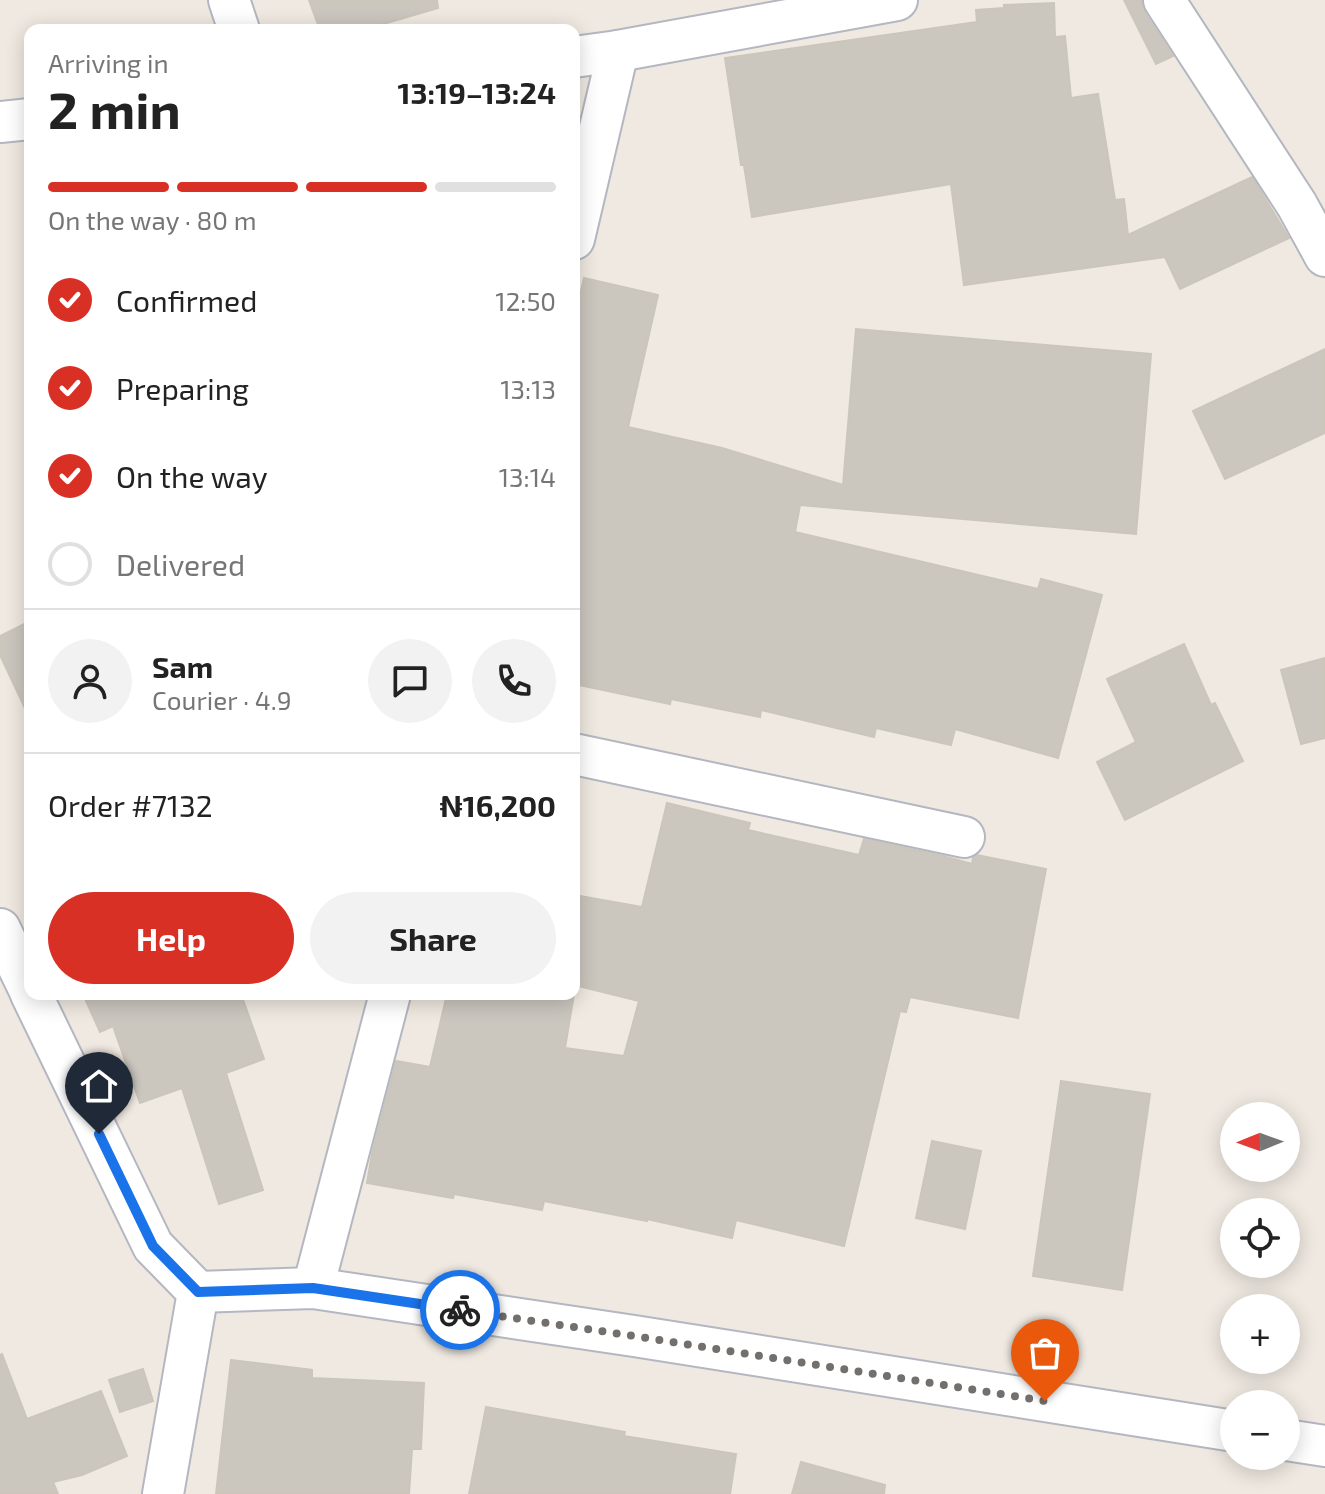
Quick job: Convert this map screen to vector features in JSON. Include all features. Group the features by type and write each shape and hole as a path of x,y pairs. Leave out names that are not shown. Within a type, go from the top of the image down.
{"street":[{"path":"229,0 237,24"},
{"path":"580,56 897,0"},
{"path":"1164,0 1297,205 1325,256"},
{"path":"580,213 618,51"},
{"path":"0,122 24,120"},
{"path":"580,755 964,837"},
{"path":"0,929 24,979"},
{"path":"34,1000 153,1246 198,1292 313,1288 1220,1429"},
{"path":"313,1288 388,1000"},
{"path":"163,1494 198,1292"},
{"path":"1300,1442 1325,1446"}],"building":[{"path":"309,0 437,0 438,8 383,24 318,24"},
{"path":"1124,0 1141,0 1145,13 1173,56 1156,64"},
{"path":"1054,3 1055,37 1065,36 1071,98 1098,94 1115,200 1124,199 1128,235 1252,177 1289,238 1180,289 1165,257 964,285 951,184 752,217 725,58 977,22 976,10 1004,8 1004,5"},
{"path":"584,278 658,295 628,427 722,448 843,485 856,329 1151,354 1136,534 800,505 795,532 1038,589 1041,579 1102,595 1058,758 955,729 951,745 876,728 874,737 761,710 760,717 671,699 670,704 580,685 580,295"},
{"path":"1325,349 1325,433 1225,479 1193,411"},
{"path":"24,624 24,706 0,655 0,636"},
{"path":"1184,644 1211,705 1215,703 1243,761 1125,820 1097,762 1136,742 1107,679"},
{"path":"1325,658 1325,738 1301,744 1281,670"},
{"path":"667,803 750,823 748,830 859,855 864,839 972,864 977,855 1046,869 1018,1018 910,997 906,1012 900,1011 844,1246 736,1220 732,1238 544,1201 542,1210 367,1183 396,1061 430,1067 446,1000 573,1000 565,1048 624,1056 639,1001 580,986 580,896 642,907"},
{"path":"86,1000 243,1000 264,1059 226,1073 263,1190 219,1204 182,1088 140,1103 113,1026 100,1032"},
{"path":"1061,1081 1150,1094 1122,1290 1033,1276"},
{"path":"932,1141 981,1151 965,1229 916,1218"},
{"path":"2,1354 27,1419 101,1391 127,1456 82,1475 53,1482 58,1494 0,1494"},
{"path":"231,1360 312,1370 312,1378 424,1383 421,1449 412,1449 409,1494 216,1494"},
{"path":"143,1369 153,1401 120,1412 109,1380"},
{"path":"486,1407 625,1432 624,1436 736,1454 730,1494 469,1494"},
{"path":"801,1462 885,1485 884,1494 792,1494"}],"way so far":[{"path":"460,1310 1045,1401"}],"route":[{"path":"99,1134 153,1246 198,1292 313,1288 460,1310"}]}
